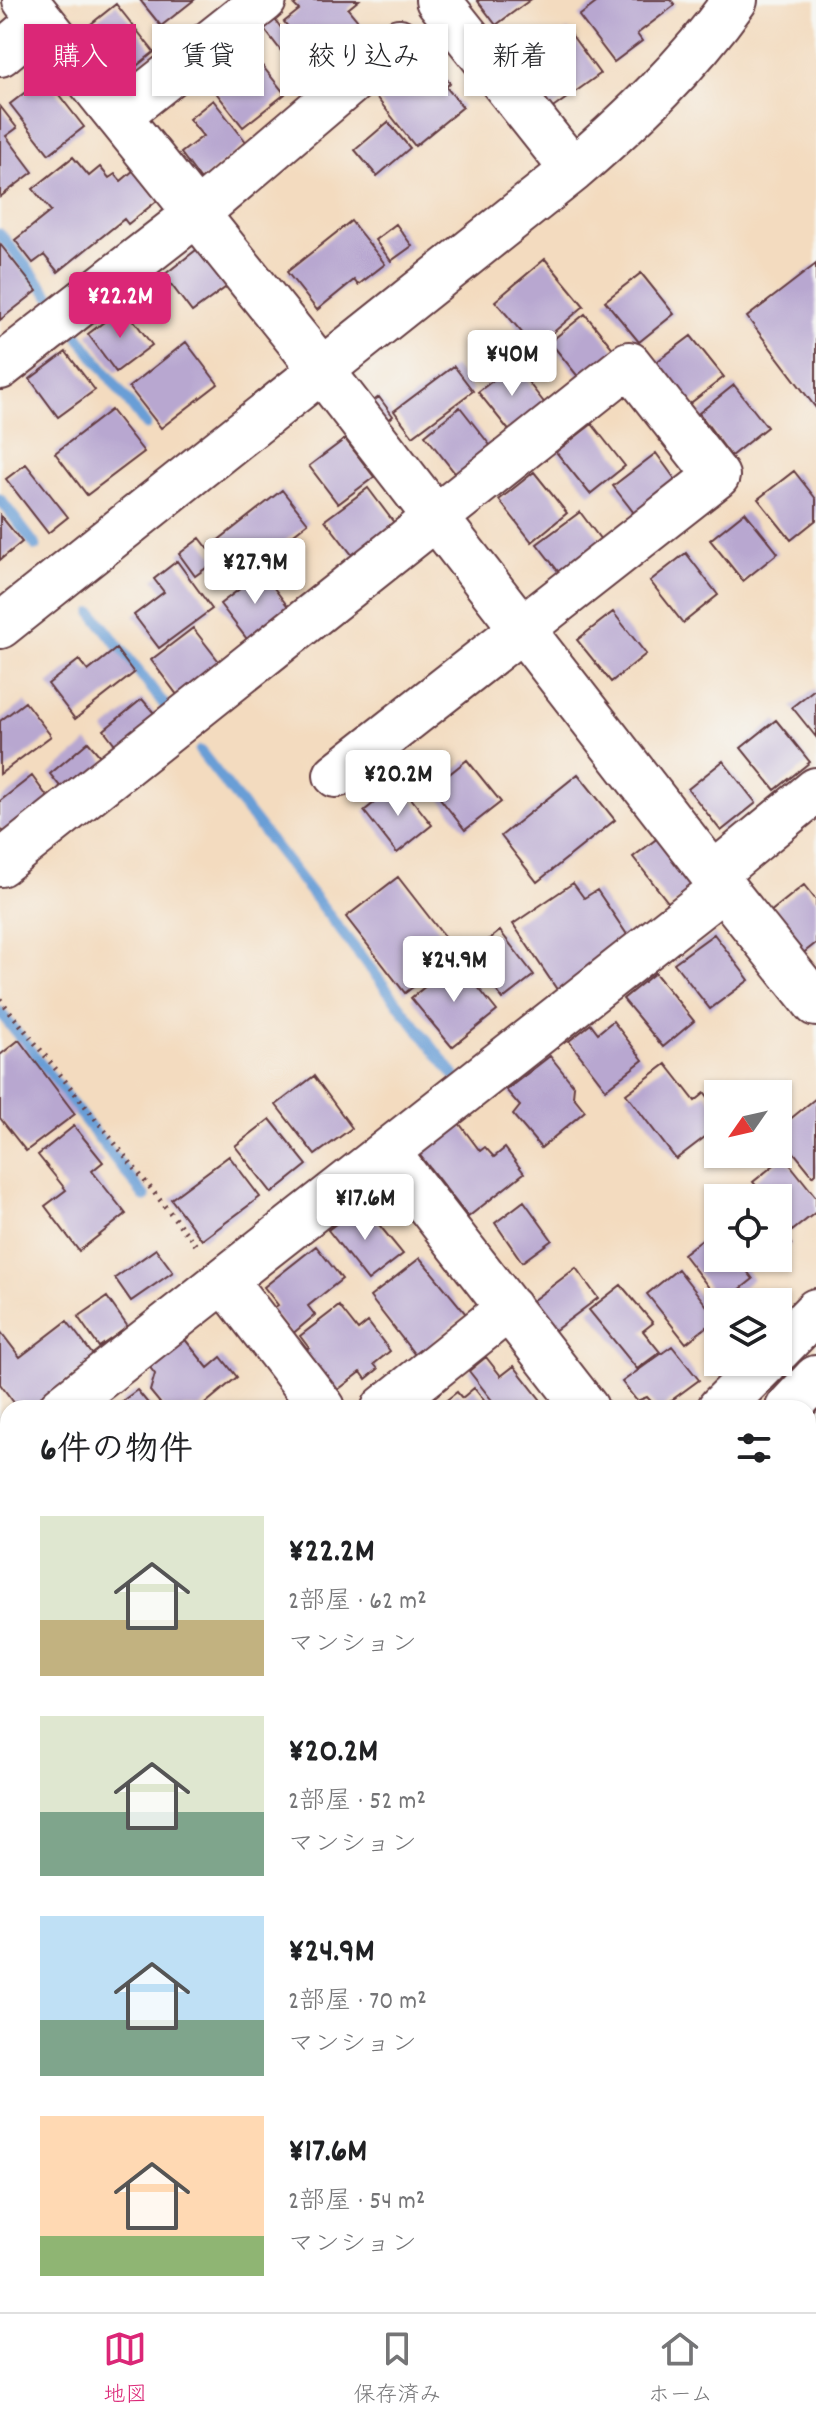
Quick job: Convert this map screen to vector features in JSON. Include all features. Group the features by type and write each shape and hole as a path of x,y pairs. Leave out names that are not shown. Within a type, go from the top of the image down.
{"main road":[{"path":"118,116 264,0"},
{"path":"438,0 573,170"},
{"path":"0,625 573,170 639,113 678,72 735,0"},
{"path":"0,54 33,10 322,372 816,1004"},
{"path":"0,367 196,214 334,96"},
{"path":"0,864 629,364 717,476 336,775"},
{"path":"71,1400 387,1152 718,881 816,790"},
{"path":"387,1152 580,1400"},
{"path":"225,1281 317,1400"},
{"path":"394,1400 509,1308"},
{"path":"792,1336 816,1311"},
{"path":"728,1400 752,1376"},
{"path":"795,1400 816,1378"}],"path":[{"path":"0,999 225,1281"}],"building":[{"path":"140,0 194,0 164,24 159,24"},
{"path":"300,0 359,0 348,9 360,24 286,24 284,22 299,10 294,5"},
{"path":"477,0 530,0 497,24"},
{"path":"600,0 671,0 675,5 637,34 642,41 614,62 579,16"},
{"path":"116,4 132,24 91,24"},
{"path":"273,17 280,26 280,49 264,29 264,24"},
{"path":"136,29 152,49 152,54 136,66"},
{"path":"576,41 600,74 576,91"},
{"path":"264,68 280,88 282,96 243,127 219,96 264,96"},
{"path":"448,89 463,107 415,146 375,96 448,96"},
{"path":"24,93 24,96 60,96 84,127 49,154 10,104"},
{"path":"537,96 569,96 550,110"},
{"path":"213,100 247,143 201,180 181,153 203,136 189,119"},
{"path":"0,106 17,128 6,136 33,172 0,197"},
{"path":"388,122 410,148 377,176 355,150"},
{"path":"73,157 89,176 100,167 109,178 115,174 121,181 134,170 158,200 128,224 124,219 58,272 44,255 33,263 15,240 51,211 33,189"},
{"path":"351,221 385,264 358,285 354,280 317,310 287,272"},
{"path":"396,224 412,246 391,261 375,240"},
{"path":"0,244 37,291 0,320"},
{"path":"200,247 229,285 192,312 164,275"},
{"path":"545,259 584,306 535,348 495,301"},
{"path":"816,264 816,408 747,317"},
{"path":"641,273 674,314 639,342 605,301"},
{"path":"124,307 152,345 116,372 88,334"},
{"path":"585,314 619,356 584,384 550,342"},
{"path":"691,336 724,377 688,405 655,363"},
{"path":"186,342 218,384 161,428 129,387"},
{"path":"66,352 95,390 58,417 30,379"},
{"path":"514,364 546,405 511,433 478,392"},
{"path":"454,366 473,391 413,436 394,411"},
{"path":"734,385 767,427 731,456 699,413"},
{"path":"379,397 393,416 383,425 368,405"},
{"path":"460,407 493,449 458,477 425,435"},
{"path":"111,410 144,452 87,495 55,453"},
{"path":"592,424 625,466 590,494 556,452"},
{"path":"345,439 374,477 338,504 309,466"},
{"path":"656,453 683,490 641,522 613,486"},
{"path":"26,464 68,517 48,533 6,479"},
{"path":"794,471 816,499 816,520 791,540 758,499"},
{"path":"534,472 567,513 532,542 499,500"},
{"path":"368,488 395,524 353,556 325,520"},
{"path":"282,490 308,523 241,575 216,542"},
{"path":"580,512 607,548 565,580 537,544"},
{"path":"745,512 778,553 743,581 710,540"},
{"path":"0,515 22,542 0,560"},
{"path":"200,538 217,560 195,576 179,554"},
{"path":"686,553 718,595 683,623 650,581"},
{"path":"177,561 212,609 159,648 134,615 164,592 154,579"},
{"path":"262,572 289,608 247,639 220,604"},
{"path":"613,612 646,654 611,682 577,640"},
{"path":"193,628 221,664 178,696 151,660"},
{"path":"116,649 134,673 75,719 48,684 79,660 88,671"},
{"path":"816,688 816,737 792,707"},
{"path":"142,699 160,720 121,752 104,730"},
{"path":"25,702 51,736 0,774 0,721"},
{"path":"776,720 810,762 775,790 741,748"},
{"path":"88,742 106,763 67,795 50,774"},
{"path":"467,760 501,802 465,830 432,788"},
{"path":"723,761 756,803 721,831 688,789"},
{"path":"578,774 615,820 537,882 501,836"},
{"path":"32,776 57,810 12,843 0,827 0,801"},
{"path":"399,783 432,825 397,853 364,811"},
{"path":"663,834 701,883 671,906 633,857"},
{"path":"398,877 457,953 405,993 346,917"},
{"path":"573,883 584,898 597,890 632,942 558,991 513,924"},
{"path":"804,885 816,900 816,943 802,954 769,913"},
{"path":"500,931 534,975 503,999 469,955"},
{"path":"714,934 749,980 710,1009 674,963"},
{"path":"457,961 497,1011 452,1047 411,998"},
{"path":"655,973 694,1021 663,1047 623,999"},
{"path":"613,1021 643,1060 606,1089 569,1041 591,1024 598,1033"},
{"path":"19,1040 75,1114 26,1151 0,1118 0,1055"},
{"path":"550,1056 574,1086 573,1096 585,1111 541,1148 513,1115 520,1106 506,1090"},
{"path":"666,1064 695,1101 704,1094 704,1138 676,1159 626,1094"},
{"path":"314,1076 352,1128 315,1155 276,1105"},
{"path":"816,1098 816,1173 813,1176 792,1150 792,1118"},
{"path":"270,1119 307,1165 272,1193 235,1146"},
{"path":"459,1123 480,1151 485,1147 494,1157 505,1148 524,1173 468,1217 419,1154"},
{"path":"74,1126 103,1162 92,1171 126,1214 79,1251 45,1206 66,1190 38,1155"},
{"path":"229,1156 260,1197 202,1240 171,1199"},
{"path":"792,1167 816,1197 816,1212 792,1231 792,1184 753,1182 770,1168"},
{"path":"524,1201 552,1240 522,1262 495,1223"},
{"path":"362,1204 403,1254 368,1281 328,1230"},
{"path":"704,1238 704,1272 748,1272 753,1279 742,1288 709,1288 683,1254"},
{"path":"316,1246 342,1279 308,1306 315,1315 291,1335 271,1310 278,1305 264,1287"},
{"path":"156,1249 173,1272 131,1301 115,1278"},
{"path":"420,1258 466,1314 434,1340 438,1344 419,1360 370,1297"},
{"path":"576,1268 598,1298 554,1331 532,1301"},
{"path":"678,1269 704,1302 704,1329 686,1343 647,1294"},
{"path":"621,1285 653,1323 643,1331 660,1352 637,1369 589,1310"},
{"path":"107,1297 128,1327 99,1347 78,1317"},
{"path":"339,1306 358,1330 368,1322 390,1351 374,1364 378,1369 366,1379 361,1372 335,1392 304,1352 309,1348 300,1336"},
{"path":"67,1321 96,1359 42,1400 12,1400 0,1384 0,1331 20,1357"},
{"path":"183,1337 208,1368 221,1357 237,1377 210,1400 157,1400 150,1391 155,1374 148,1365"},
{"path":"672,1346 699,1380 672,1400 650,1400 647,1397 636,1400 622,1382"},
{"path":"486,1357 501,1376 514,1366 541,1400 492,1400 469,1371"},
{"path":"474,1388 484,1400 447,1400 457,1392 462,1398"},
{"path":"137,1390 145,1400 124,1400"}],"waterway":[{"path":"0,234 50,296"},
{"path":"79,337 146,425"},
{"path":"0,499 36,546"},
{"path":"93,613 170,712"},
{"path":"200,751 454,1075"},
{"path":"0,1012 145,1197"}]}
